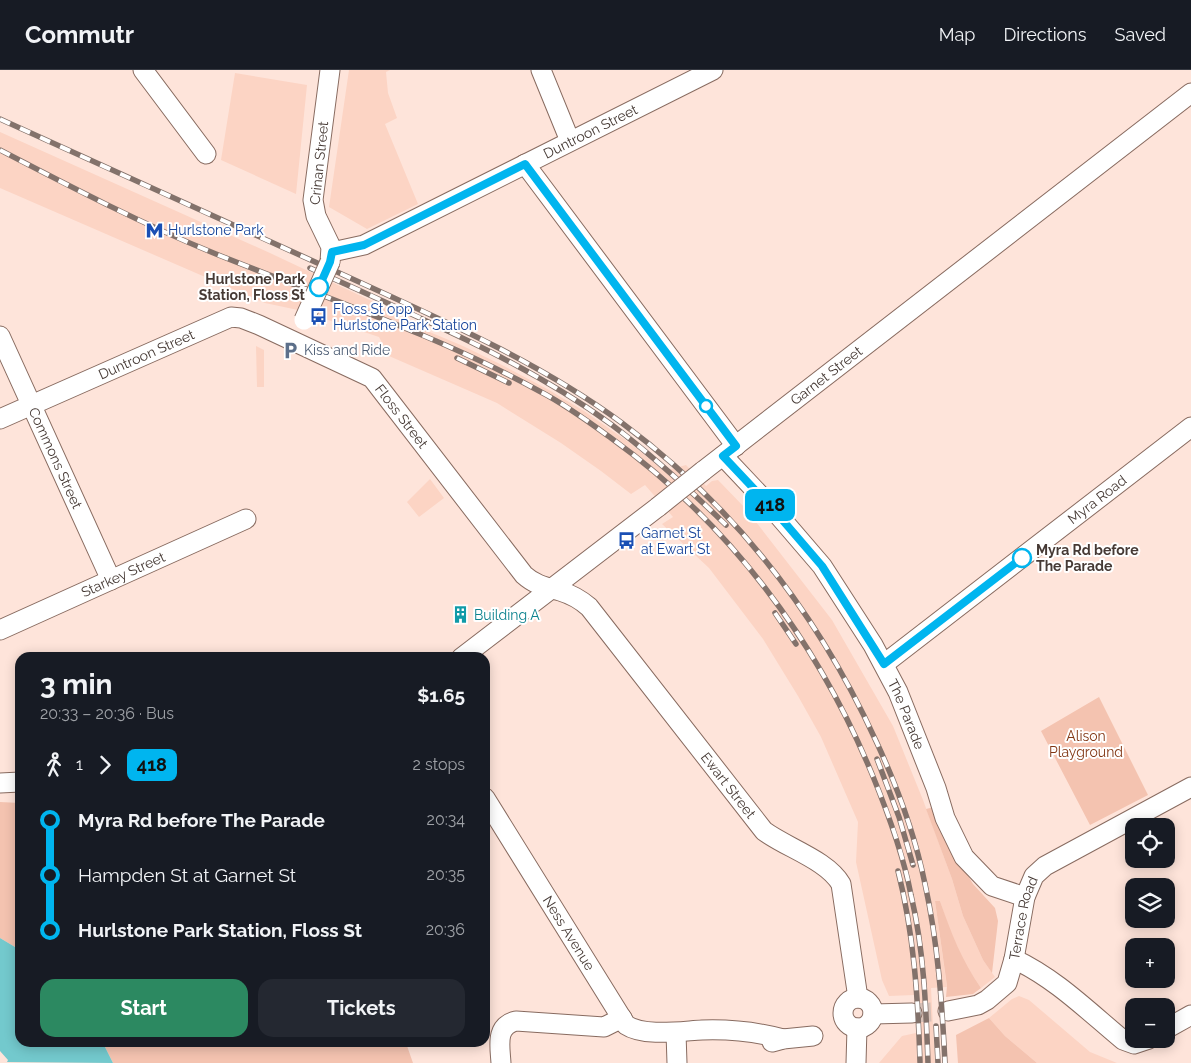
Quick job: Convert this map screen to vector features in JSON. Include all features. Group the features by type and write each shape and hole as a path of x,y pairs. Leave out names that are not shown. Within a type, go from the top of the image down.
{"street":[{"path":"143,70 206,154"},
{"name":"Crinan Street","path":"330,70 313,200 316,216 330,242 331,257"},
{"path":"541,70 570,141"},
{"name":"Duntroon Street","path":"331,257 364,245 713,70"},
{"name":"Garnet Street","path":"469,652 1191,93"},
{"name":"The Parade","path":"525,164 729,451 773,509 822,566 884,664 898,692 933,779 945,818 964,857 992,886 1025,897"},
{"path":"294,341 331,257"},
{"name":"Duntroon Street","path":"0,419 231,317 240,318 294,341"},
{"name":"Commons Street","path":"0,336 111,580"},
{"name":"Floss Street","path":"294,341 372,378 524,575 534,583 552,589"},
{"name":"Myra Road","path":"884,664 1191,427"},
{"name":"Starkey Street","path":"0,630 246,519"},
{"name":"Ewart Street","path":"552,589 582,601 594,612 764,831 828,868 836,875 841,884 858,998"},
{"path":"0,783 15,782"},
{"name":"Terrace Road","path":"948,1011 968,1008 987,1000 1007,983 1014,959 1025,897 1034,876 1045,866 1191,787"},
{"name":"Ness Avenue","path":"490,806 626,1025 636,1030 676,1033 703,1030 761,1033 783,1039 813,1036"},
{"path":"1014,959 1031,966 1047,977 1125,1041"},
{"path":"858,998 867,1001 873,1009 873,1014 868,1025 857,1028 848,1024 845,1020 844,1010 849,1002 858,998"},
{"path":"873,1014 912,1013"},
{"path":"1175,1024 1191,1015"},
{"path":"501,1063 499,1037 502,1029 509,1023 516,1021 604,1027 622,1018"},
{"path":"856,1063 857,1028"},
{"path":"676,1033 677,1063"}],"shaded area":[{"path":"349,70 390,70 386,72 388,93 397,118 385,124 418,204 367,229 329,207"},
{"path":"235,73 307,85 296,194 221,160"},
{"path":"0,132 270,253 395,312 394,317 463,346 504,366 584,411 630,443 664,471 686,465 706,486 712,481 718,480 746,509 832,620 893,726 923,800 952,879 963,916 983,960 995,977 981,988 965,964 952,938 940,901 935,901 947,987 931,988 935,1063 879,1063 902,1036 916,1033 914,995 889,996 882,980 856,862 858,822 821,737 763,639 709,568 662,524 673,517 645,485 631,494 561,443 497,403 389,356 379,337 298,310 265,303 0,188"},
{"path":"256,346 264,350 264,387 257,387"},
{"path":"430,479 444,498 419,517 407,502"},
{"path":"1019,996 1029,1000 1090,1052 1117,1063 1037,1063 1005,1036 989,1018 1012,999"}],"green space":[{"name":"Alison Playground","path":"1099,697 1148,795 1090,825 1041,731"},
{"path":"0,802 15,803 15,947 0,938"},
{"path":"934,807 955,854 973,884 995,908 998,921 992,973 983,960 963,916 952,879 926,809"},
{"path":"935,901 940,901 968,968 981,988 973,994 946,997 947,986"},
{"path":"989,1018 1005,1036 1037,1063 958,1063 956,1035"},
{"path":"105,1047 407,1047 413,1063 113,1063"}],"water":[{"path":"0,938 15,947 15,1047 105,1047 113,1063 7,1062 8,1060 0,1051"}],"tunnel":[{"path":"912,1013 948,1011"}],"railway":[{"path":"0,119 409,305 519,359 589,400 622,423 663,455 701,490 736,527 800,606 828,649 853,694 884,758 911,829 921,866 933,928 939,973 945,1063"},
{"path":"0,150 107,205 188,242 381,318 502,372 550,397 586,420 654,471 694,508 731,547 765,588 796,632 825,677 850,725 872,774 889,818 908,879 919,937 924,979 928,1063"},
{"path":"310,268 465,339 503,358 577,401 642,448 726,525"},
{"path":"457,358 509,383"},
{"path":"775,613 796,644"},
{"path":"877,759 899,817 913,865"},
{"path":"898,871 908,918 914,966 920,1062"},
{"path":"936,1026 938,1063"}],"bus line":[{"name":"418","path":"319,287 332,257 332,252 364,245 525,164 736,446 723,456 773,509 822,566 884,664 1022,558"}],"place":[{"name":"Hurlstone Park","path":"154,230"},
{"name":"Hurlstone Park Station, Floss St","path":"319,287"},
{"name":"Floss St opp Hurlstone Park Station","path":"319,317"},
{"name":"Kiss and Ride","path":"290,350"},
{"name":"Garnet St at Ewart St","path":"627,541"},
{"name":"Myra Rd before The Parade","path":"1022,558"},
{"name":"Building A","path":"460,615"}]}
